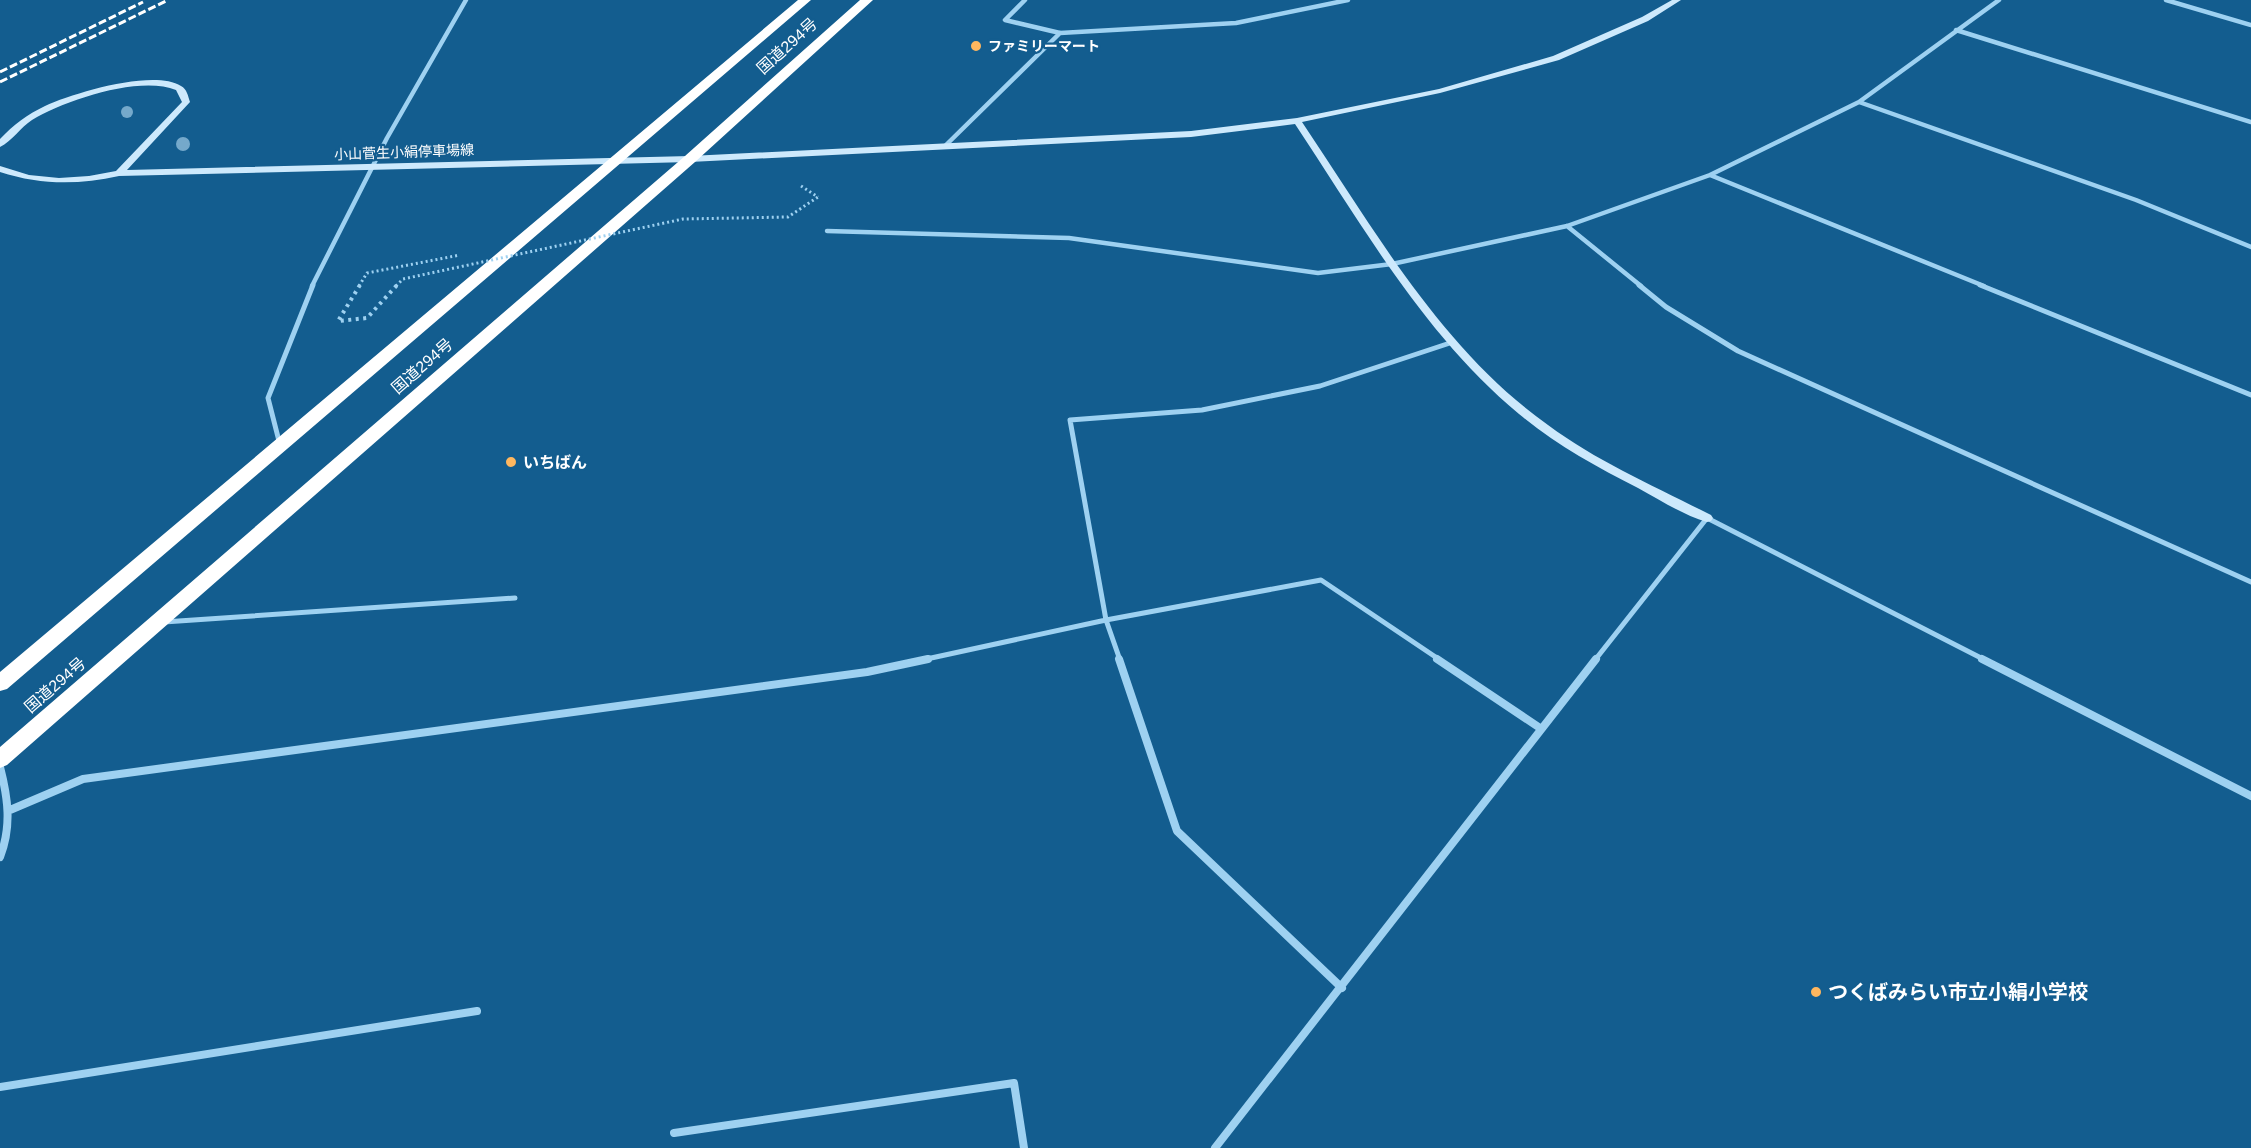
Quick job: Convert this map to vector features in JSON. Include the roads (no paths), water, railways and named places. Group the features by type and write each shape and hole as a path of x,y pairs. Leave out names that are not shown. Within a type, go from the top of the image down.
{"highway":[{"name":"国道294号","path":"0,683 805,0"},
{"name":"国道294号","path":"0,759 690,159 867,0"}],"street":[{"path":"280,446 268,398 315,279 372,166 466,0"},
{"path":"1024,0 1005,20 1060,33 1236,23 1348,0"},
{"path":"1318,0 1327,5"},
{"name":"小山菅生小絹停車場線","path":"0,170 21,177 60,181 94,180 119,173 690,159 1191,134 1297,121 1440,92 1556,58 1646,19 1677,0"},
{"path":"827,231 1070,238 1318,273 1392,264 1567,226 1710,175 1859,102 1999,0"},
{"path":"2166,0 2251,25"},
{"path":"1956,30 2251,122"},
{"path":"945,146 1060,33"},
{"path":"0,144 36,114 87,93 122,86 177,86 183,91 186,102 119,173"},
{"path":"1859,102 2136,200 2251,247"},
{"path":"1297,121 1392,264 1453,342 1522,411 1601,464 2251,796"},
{"path":"1710,175 2251,395"},
{"path":"1567,226 1666,307 1738,351 2251,582"},
{"path":"1342,988 1177,831 1106,620 1070,420 1202,410 1320,386 1453,342"},
{"path":"1215,1148 1342,988 1540,728 1707,518"},
{"path":"10,810 83,779 867,672 1106,620 1321,579 1540,728"},
{"path":"158,622 515,598"},
{"path":"0,767 10,810 6,843 0,857"},
{"path":"0,1087 477,1011"},
{"path":"674,1133 1014,1083 1024,1148"}],"railway":[{"path":"0,82 168,0"},
{"path":"0,72 143,2"}],"place":[{"name":"ファミリーマート","path":"976,46"},
{"name":"いちばん","path":"511,462"},
{"name":"つくばみらい市立小絹小学校","path":"1816,992"}]}
